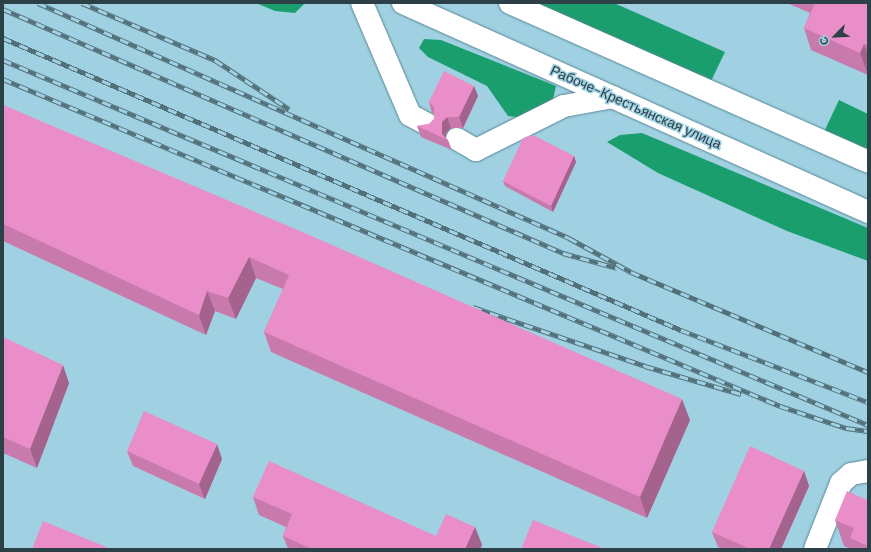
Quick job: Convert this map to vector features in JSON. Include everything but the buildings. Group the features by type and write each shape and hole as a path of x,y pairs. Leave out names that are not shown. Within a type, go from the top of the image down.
{"main road":[{"path":"362,3 410,115 427,124"},
{"name":"Рабоче-Крестьянская улица","path":"403,3 868,212"},
{"path":"510,3 868,162"},
{"path":"457,139 476,150 564,106 613,97"},
{"path":"815,549 841,483 851,474 868,471"}],"green space":[{"path":"256,3 305,3 295,13 275,11"},
{"path":"534,3 614,3 725,52 711,81"},
{"path":"424,39 441,40 556,86 552,104 524,118 508,116 487,86 428,57 419,48"},
{"path":"839,100 868,114 868,154 823,134"},
{"path":"642,133 868,228 868,261 787,231 658,173 607,142 620,135"}],"railway":[{"path":"38,3 569,238 631,272 868,372"},
{"path":"82,3 215,60 289,109"},
{"path":"3,9 563,253 617,268"},
{"path":"3,38 681,330 868,402"},
{"path":"3,60 868,425"},
{"path":"3,79 780,406 846,428 868,431"},
{"path":"473,307 645,366 741,394"}]}
